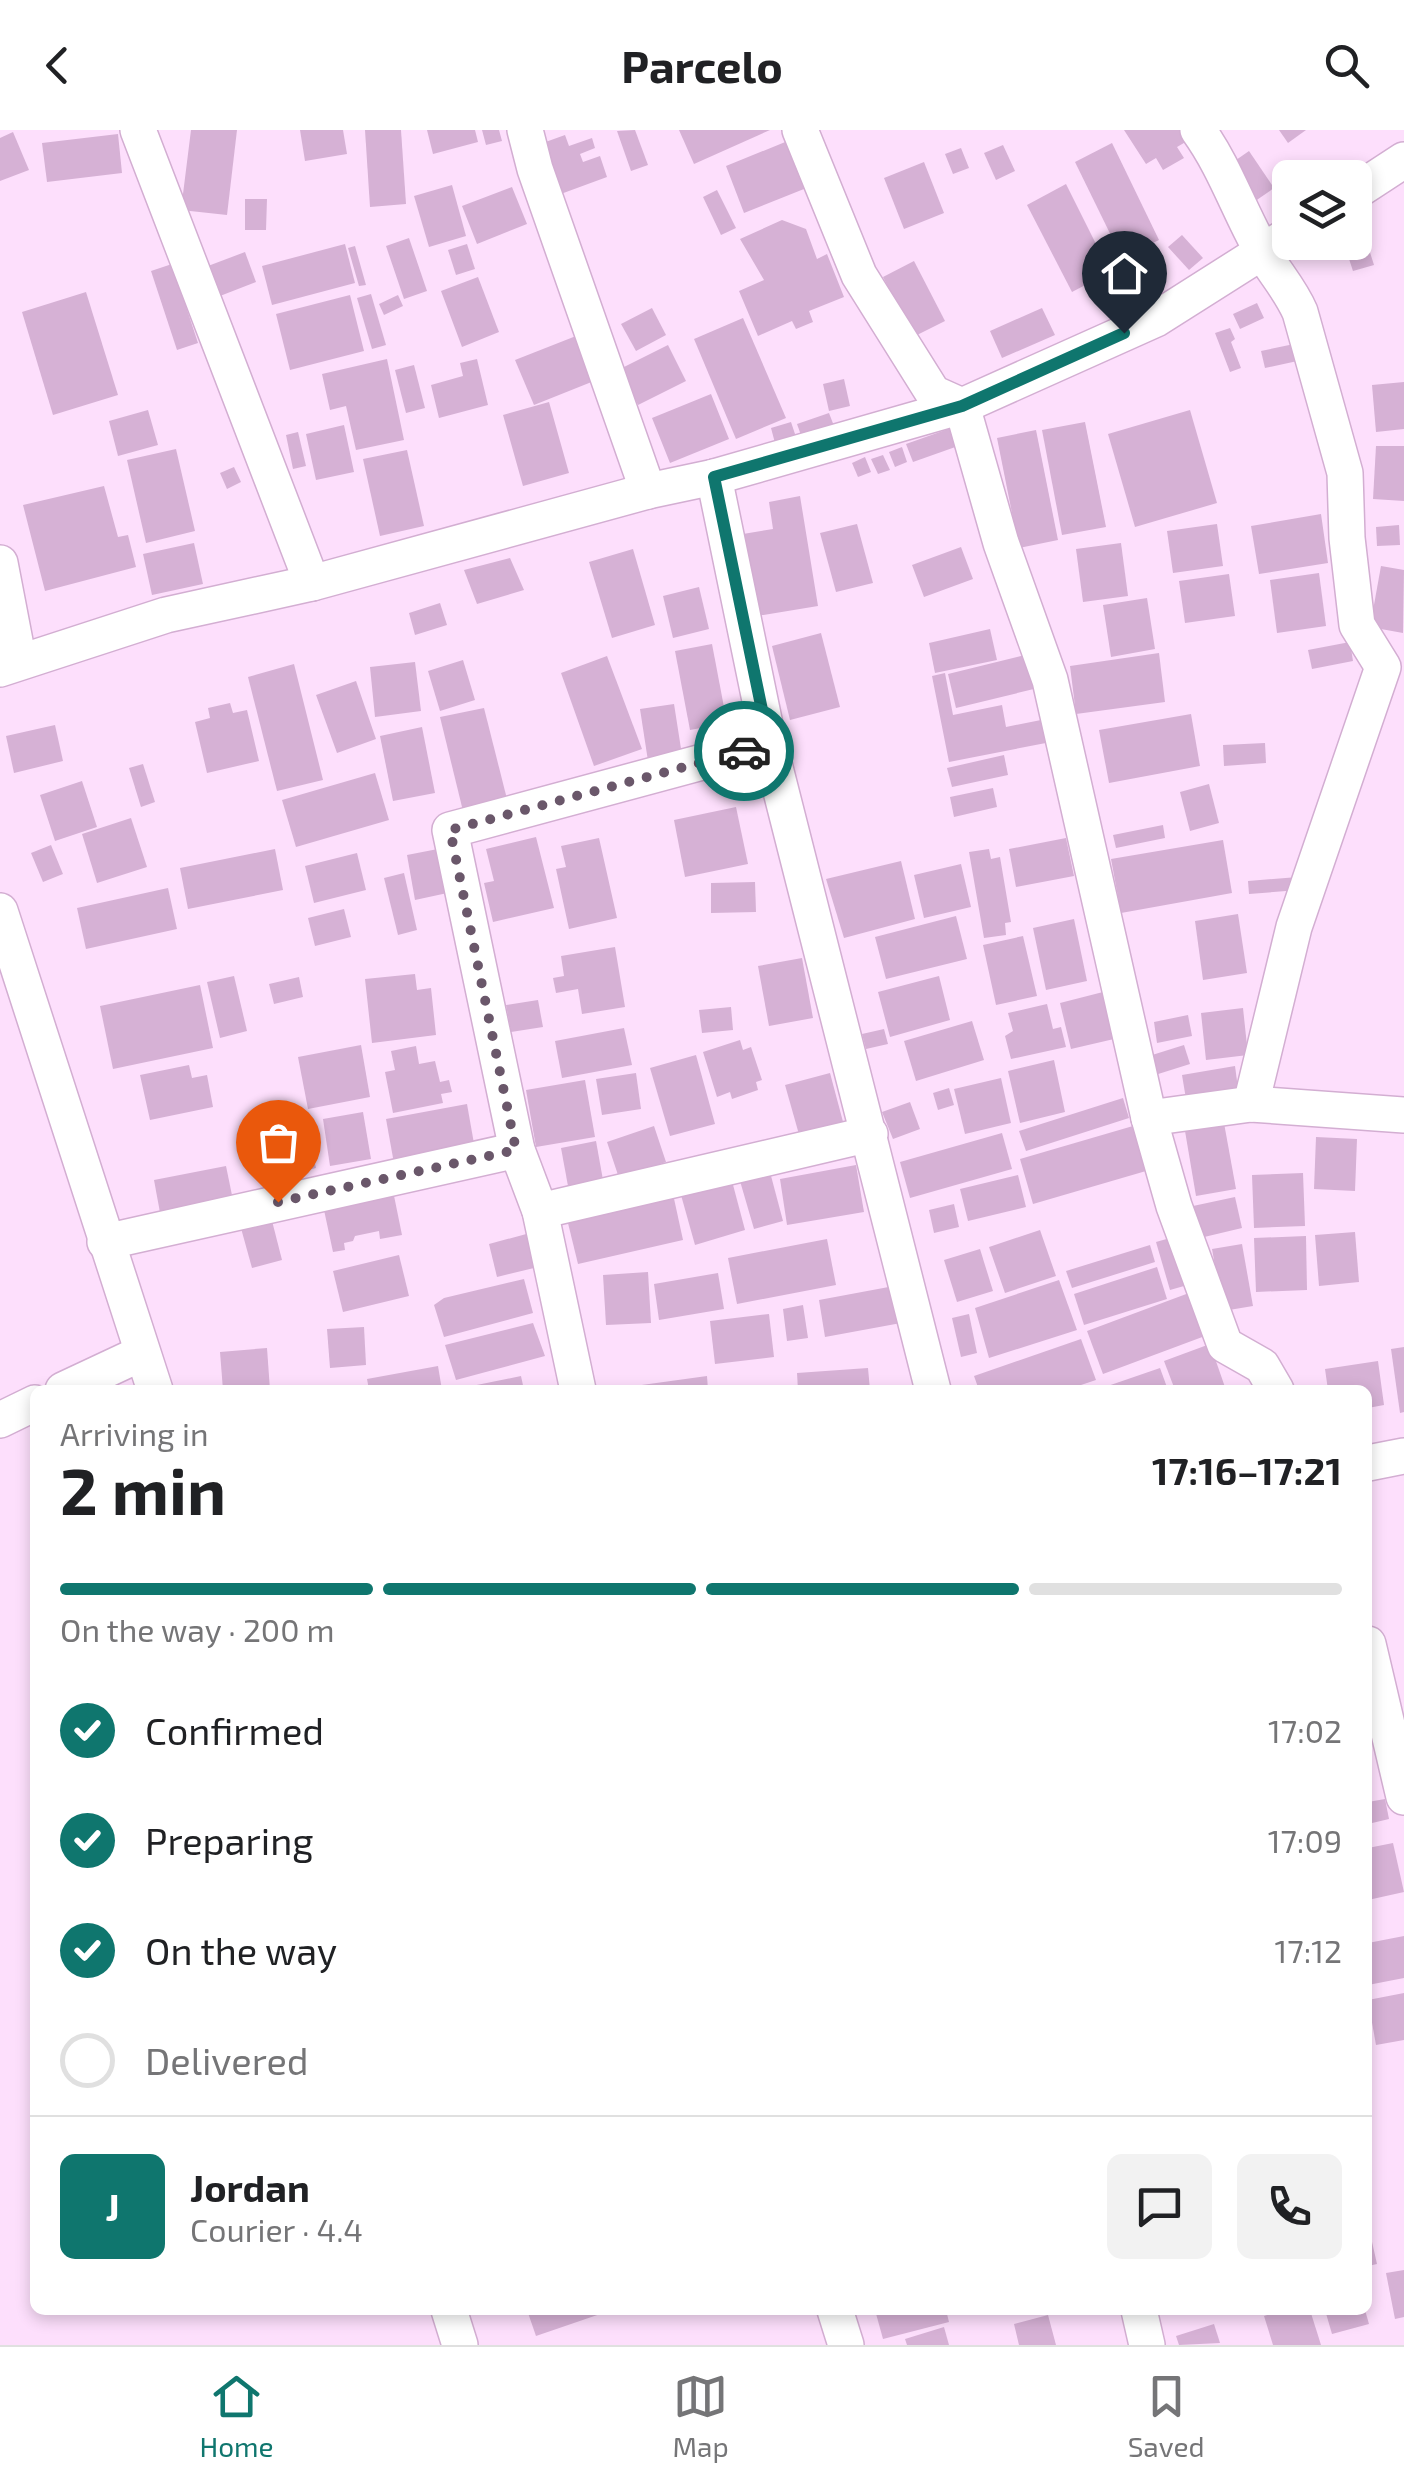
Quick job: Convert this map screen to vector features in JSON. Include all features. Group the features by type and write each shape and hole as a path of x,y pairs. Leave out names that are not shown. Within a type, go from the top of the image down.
{"street":[{"path":"138,130 312,583"},
{"path":"800,130 859,276 933,393 962,406 1001,543 1050,680 1149,1118 1174,1206 1225,1345 1262,1366 1273,1385"},
{"path":"1198,130 1272,237"},
{"path":"528,131 535,169 648,490"},
{"path":"1372,181 1404,160"},
{"path":"0,564 10,666 166,615 312,583 648,490 714,477 962,406 1156,318 1272,246"},
{"path":"1251,1104 1294,927 1383,667 1357,625 1347,538 1345,473 1281,260"},
{"path":"714,477 769,744 932,1385"},
{"path":"577,1385 540,1212 516,1150 450,830 769,744"},
{"path":"0,911 152,1385"},
{"path":"1149,1118 1251,1104 1404,1115"},
{"path":"540,1212 870,1134"},
{"path":"105,1242 516,1150"},
{"path":"73,1385 142,1352"},
{"path":"0,1420 30,1405"},
{"path":"1372,1462 1404,1456"},
{"path":"1372,1652 1393,1694 1404,1798"},
{"path":"451,2315 460,2345"},
{"path":"836,2315 846,2345"},
{"path":"1140,2315 1148,2345"}],"building":[{"path":"191,130 237,130 227,215 181,210"},
{"path":"300,130 343,130 347,154 305,161"},
{"path":"365,130 401,130 406,204 370,207"},
{"path":"427,130 475,130 478,142 433,154"},
{"path":"482,130 499,130 502,141 486,145"},
{"path":"635,130 648,165 631,171 617,131"},
{"path":"679,130 770,130 694,164"},
{"path":"1124,130 1183,130 1189,140 1177,147 1184,158 1163,170 1156,158 1146,164"},
{"path":"1279,130 1306,130 1288,143"},
{"path":"13,132 29,170 0,181 0,138"},
{"path":"118,134 122,173 47,182 42,143"},
{"path":"565,135 569,146 592,138 595,148 580,154 583,162 600,156 607,177 558,195 540,144"},
{"path":"795,138 814,185 744,213 726,166"},
{"path":"1112,143 1159,240 1122,258 1075,162"},
{"path":"1003,145 1015,171 996,180 984,153"},
{"path":"961,148 969,168 953,174 945,154"},
{"path":"1249,151 1272,189 1251,204 1226,167"},
{"path":"924,162 944,213 904,229 884,178"},
{"path":"1066,184 1110,272 1072,292 1027,205"},
{"path":"452,185 466,236 429,247 414,196"},
{"path":"512,187 527,224 477,244 462,206"},
{"path":"717,190 736,228 721,235 703,197"},
{"path":"245,199 267,199 266,230 245,230"},
{"path":"782,220 806,229 817,259 827,254 844,297 809,311 813,322 796,329 792,321 758,336 739,291 764,280 740,239"},
{"path":"1182,235 1203,258 1189,270 1168,247"},
{"path":"409,238 427,291 404,299 386,246"},
{"path":"345,244 355,283 272,305 262,266"},
{"path":"467,244 475,269 456,275 448,250"},
{"path":"355,246 366,285 359,286 348,248"},
{"path":"245,252 256,282 220,296 208,266"},
{"path":"1372,259 1374,265 1353,271 1349,260"},
{"path":"914,261 945,321 913,337 883,277"},
{"path":"172,264 198,343 177,350 151,271"},
{"path":"478,277 499,332 462,347 441,291"},
{"path":"86,292 118,395 53,415 22,312"},
{"path":"371,294 386,345 372,349 357,298"},
{"path":"350,295 364,351 290,370 276,314"},
{"path":"398,295 403,306 384,315 379,304"},
{"path":"1257,303 1264,318 1240,329 1233,314"},
{"path":"652,308 666,335 636,351 621,324"},
{"path":"1042,308 1055,335 1002,358 990,331"},
{"path":"743,318 786,418 736,439 694,339"},
{"path":"1230,328 1241,368 1230,372 1215,333"},
{"path":"576,336 594,381 534,405 515,360"},
{"path":"1299,343 1302,360 1265,368 1261,351"},
{"path":"668,345 686,381 638,405 620,369"},
{"path":"387,359 404,440 356,450 346,406 330,410 322,374"},
{"path":"477,359 488,405 439,418 431,385 463,376 460,363"},
{"path":"414,365 425,408 406,413 395,370"},
{"path":"844,379 850,406 829,411 823,384"},
{"path":"1404,382 1404,429 1376,432 1372,385"},
{"path":"711,394 729,439 670,463 652,418"},
{"path":"549,402 569,473 523,486 503,415"},
{"path":"148,410 158,445 118,456 109,421"},
{"path":"1190,410 1217,503 1135,527 1108,434"},
{"path":"829,413 834,426 802,438 797,424"},
{"path":"791,422 796,437 775,443 771,428"},
{"path":"1085,422 1106,527 1062,535 1042,430"},
{"path":"344,425 354,472 316,480 306,434"},
{"path":"954,427 961,445 913,462 906,444"},
{"path":"1036,430 1058,540 1019,548 997,438"},
{"path":"298,432 306,466 293,469 286,435"},
{"path":"1376,446 1404,446 1404,501 1373,499"},
{"path":"902,447 907,462 895,467 889,452"},
{"path":"176,449 195,531 146,543 127,460"},
{"path":"407,450 424,526 380,536 363,459"},
{"path":"883,455 890,470 878,474 871,459"},
{"path":"865,457 871,472 858,477 852,463"},
{"path":"234,467 241,482 227,489 220,473"},
{"path":"104,486 118,537 128,535 136,567 45,591 23,505"},
{"path":"800,496 818,606 757,616 743,534 773,529 769,502"},
{"path":"1321,514 1328,563 1259,574 1251,526"},
{"path":"857,524 873,583 836,592 820,533"},
{"path":"1217,524 1223,566 1173,573 1167,531"},
{"path":"1399,525 1400,545 1377,546 1376,527"},
{"path":"194,543 203,584 152,595 143,554"},
{"path":"1121,543 1128,596 1083,602 1076,549"},
{"path":"961,547 973,579 924,597 912,565"},
{"path":"633,549 655,625 612,638 589,562"},
{"path":"510,558 524,590 477,604 464,570"},
{"path":"1381,566 1404,570 1403,633 1370,627"},
{"path":"1319,573 1326,626 1277,633 1270,580"},
{"path":"1229,574 1235,616 1185,623 1179,581"},
{"path":"699,587 709,629 673,638 663,596"},
{"path":"1147,598 1155,649 1111,657 1103,605"},
{"path":"440,603 447,625 415,635 409,613"},
{"path":"990,629 997,660 935,673 929,643"},
{"path":"821,633 840,707 790,720 772,646"},
{"path":"1350,642 1353,661 1312,669 1308,650"},
{"path":"712,644 727,723 690,730 675,651"},
{"path":"1159,653 1165,702 1076,714 1070,666"},
{"path":"1029,654 1038,688 956,708 948,674"},
{"path":"607,656 642,749 594,766 561,673"},
{"path":"463,660 475,700 440,711 428,671"},
{"path":"415,662 421,711 375,717 370,667"},
{"path":"294,664 323,780 277,791 248,677"},
{"path":"945,673 953,715 1002,705 1006,727 1046,719 1051,742 949,762 932,676"},
{"path":"356,681 376,739 337,753 316,695"},
{"path":"230,703 233,713 247,710 259,761 207,773 195,722 210,718 208,708"},
{"path":"674,704 682,755 648,761 640,709"},
{"path":"484,708 507,799 463,811 440,717"},
{"path":"1191,714 1200,766 1109,783 1099,730"},
{"path":"55,725 63,761 14,773 6,736"},
{"path":"422,727 435,793 393,801 380,736"},
{"path":"1265,743 1266,763 1224,766 1223,745"},
{"path":"1004,755 1008,775 952,787 947,768"},
{"path":"143,764 155,802 141,807 129,768"},
{"path":"375,773 389,820 296,847 282,800"},
{"path":"82,781 97,827 55,841 40,795"},
{"path":"1209,784 1219,823 1190,831 1180,792"},
{"path":"993,788 997,807 954,817 950,797"},
{"path":"736,807 748,864 685,877 674,820"},
{"path":"131,818 147,867 97,883 82,834"},
{"path":"1163,825 1165,838 1116,848 1113,835"},
{"path":"536,837 554,908 493,922 484,883 494,881 486,849"},
{"path":"599,838 617,918 569,929 556,869 566,867 561,846"},
{"path":"1066,838 1074,876 1016,887 1009,849"},
{"path":"1223,840 1232,893 1121,913 1111,859"},
{"path":"51,845 63,874 43,882 31,853"},
{"path":"443,848 452,892 415,900 407,855"},
{"path":"275,849 283,890 188,909 180,868"},
{"path":"989,849 991,859 1000,857 1011,922 1005,923 1006,935 984,938 969,852"},
{"path":"357,853 366,890 314,903 305,866"},
{"path":"901,861 915,919 844,938 826,879"},
{"path":"961,864 971,907 924,918 914,875"},
{"path":"404,873 417,930 398,935 384,878"},
{"path":"1298,877 1299,890 1249,894 1248,881"},
{"path":"755,882 756,912 711,913 711,883"},
{"path":"168,888 177,929 86,949 77,908"},
{"path":"344,909 351,937 315,946 308,918"},
{"path":"1238,914 1247,973 1203,980 1195,921"},
{"path":"956,916 967,959 886,979 875,937"},
{"path":"1074,919 1087,981 1046,990 1033,928"},
{"path":"1023,936 1037,996 996,1005 983,945"},
{"path":"615,947 625,1007 582,1014 578,989 556,993 553,978 564,976 561,956"},
{"path":"802,958 813,1018 769,1026 758,966"},
{"path":"415,974 417,990 431,988 436,1035 372,1043 365,979"},
{"path":"234,976 247,1031 220,1038 207,982"},
{"path":"939,976 950,1020 890,1037 878,992"},
{"path":"299,977 303,997 274,1004 269,984"},
{"path":"200,985 213,1048 113,1069 100,1006"},
{"path":"1103,992 1114,1039 1071,1049 1060,1003"},
{"path":"538,1000 543,1027 511,1032 506,1005"},
{"path":"1047,1004 1053,1029 1061,1027 1066,1047 1011,1059 1005,1036 1013,1031 1008,1013"},
{"path":"731,1007 733,1030 702,1033 699,1010"},
{"path":"1243,1008 1248,1055 1206,1060 1201,1013"},
{"path":"1188,1015 1192,1036 1157,1043 1154,1022"},
{"path":"972,1021 984,1060 916,1081 904,1041"},
{"path":"624,1028 632,1065 562,1078 555,1041"},
{"path":"884,1029 888,1044 866,1049 862,1034"},
{"path":"740,1040 743,1050 751,1047 762,1080 756,1082 758,1090 732,1099 730,1092 717,1097 703,1052"},
{"path":"361,1045 370,1097 308,1109 298,1057"},
{"path":"1184,1045 1190,1064 1155,1075 1149,1056"},
{"path":"416,1046 419,1064 435,1061 440,1082 449,1080 452,1092 441,1094 443,1103 393,1113 385,1072 395,1070 391,1051"},
{"path":"696,1055 715,1124 670,1136 650,1068"},
{"path":"1054,1060 1065,1112 1020,1123 1008,1071"},
{"path":"189,1065 192,1078 207,1075 213,1107 150,1120 140,1075"},
{"path":"1235,1066 1239,1096 1187,1105 1182,1075"},
{"path":"636,1073 641,1109 602,1115 596,1079"},
{"path":"830,1073 846,1133 802,1145 785,1085"},
{"path":"1001,1078 1011,1123 965,1134 954,1089"},
{"path":"585,1080 595,1137 536,1147 526,1090"},
{"path":"949,1088 954,1105 938,1110 933,1093"},
{"path":"1123,1098 1129,1118 1026,1151 1019,1131"},
{"path":"910,1102 920,1129 893,1139 882,1112"},
{"path":"467,1104 476,1155 395,1169 386,1119"},
{"path":"363,1112 371,1159 330,1166 323,1119"},
{"path":"1224,1123 1236,1189 1196,1196 1185,1131"},
{"path":"306,1124 316,1168 271,1179 261,1135"},
{"path":"654,1126 666,1162 619,1178 607,1142"},
{"path":"1133,1126 1146,1171 1033,1204 1020,1159"},
{"path":"1002,1133 1012,1169 910,1198 900,1162"},
{"path":"1316,1137 1357,1139 1355,1191 1314,1189"},
{"path":"596,1141 603,1180 568,1186 561,1148"},
{"path":"856,1165 864,1212 787,1225 780,1179"},
{"path":"226,1166 234,1205 161,1218 154,1180"},
{"path":"770,1172 783,1221 754,1229 740,1181"},
{"path":"1303,1173 1305,1226 1254,1228 1252,1175"},
{"path":"1018,1175 1026,1207 968,1221 960,1189"},
{"path":"391,1181 402,1235 380,1239 379,1231 355,1236 353,1241 344,1243 345,1250 333,1252 321,1196"},
{"path":"732,1181 745,1230 695,1245 681,1195"},
{"path":"673,1194 683,1240 578,1264 567,1219"},
{"path":"1235,1197 1242,1228 1200,1238 1193,1206"},
{"path":"954,1204 959,1227 934,1233 929,1210"},
{"path":"270,1213 282,1260 252,1268 239,1221"},
{"path":"1040,1230 1056,1276 1005,1293 989,1247"},
{"path":"1355,1232 1359,1282 1319,1286 1315,1235"},
{"path":"530,1233 538,1267 497,1277 489,1244"},
{"path":"1306,1236 1307,1290 1256,1292 1254,1238"},
{"path":"1170,1238 1184,1286 1170,1290 1156,1242"},
{"path":"827,1239 836,1285 737,1304 728,1258"},
{"path":"1242,1244 1253,1306 1223,1311 1212,1249"},
{"path":"1150,1245 1155,1262 1072,1288 1066,1271"},
{"path":"980,1249 993,1291 957,1302 944,1260"},
{"path":"399,1255 409,1296 343,1312 333,1271"},
{"path":"1157,1267 1167,1299 1084,1325 1074,1294"},
{"path":"648,1272 651,1323 606,1325 603,1275"},
{"path":"718,1273 724,1309 659,1320 654,1284"},
{"path":"524,1279 533,1313 444,1337 434,1305 444,1298"},
{"path":"1059,1280 1077,1330 989,1358 975,1308"},
{"path":"894,1286 901,1323 825,1337 819,1300"},
{"path":"1189,1293 1205,1336 1103,1374 1087,1331"},
{"path":"803,1305 808,1338 787,1341 783,1309"},
{"path":"769,1314 774,1357 715,1364 710,1321"},
{"path":"969,1314 977,1353 961,1357 952,1318"},
{"path":"533,1323 545,1356 456,1380 445,1345"},
{"path":"364,1327 366,1365 330,1368 327,1329"},
{"path":"1081,1339 1096,1380 1081,1385 977,1385 974,1376"},
{"path":"1210,1344 1224,1385 1173,1385 1164,1361"},
{"path":"1404,1347 1404,1412 1400,1413 1391,1349"},
{"path":"267,1348 270,1385 223,1385 220,1352"},
{"path":"1378,1361 1384,1405 1372,1407 1372,1385 1327,1385 1325,1369"},
{"path":"438,1366 441,1385 368,1385 367,1379"},
{"path":"868,1368 870,1385 798,1385 797,1373"},
{"path":"1160,1368 1166,1385 1111,1385"},
{"path":"521,1376 523,1385 477,1385"},
{"path":"707,1376 708,1385 642,1385"},
{"path":"1385,1799 1389,1819 1372,1823 1372,1801"},
{"path":"1393,1843 1404,1892 1372,1899 1372,1847"},
{"path":"1404,1936 1404,1978 1372,1984 1372,1942"},
{"path":"1404,1993 1404,2040 1376,2045 1372,1999"},
{"path":"1404,2270 1404,2317 1395,2319 1386,2273"},
{"path":"529,2315 597,2315 536,2336"},
{"path":"876,2315 947,2315 949,2322 883,2339"},
{"path":"1048,2315 1056,2345 1019,2345 1014,2324"},
{"path":"1312,2315 1321,2345 1273,2345 1264,2316"},
{"path":"1326,2315 1366,2315 1369,2324 1332,2334"},
{"path":"1214,2324 1220,2343 1179,2345 1176,2336"},
{"path":"944,2327 949,2345 907,2345 905,2339"}],"way so far":[{"path":"278,1202 516,1150 450,830 744,751"}],"route":[{"path":"744,751 769,744 714,477 962,406 1124,333"}]}
